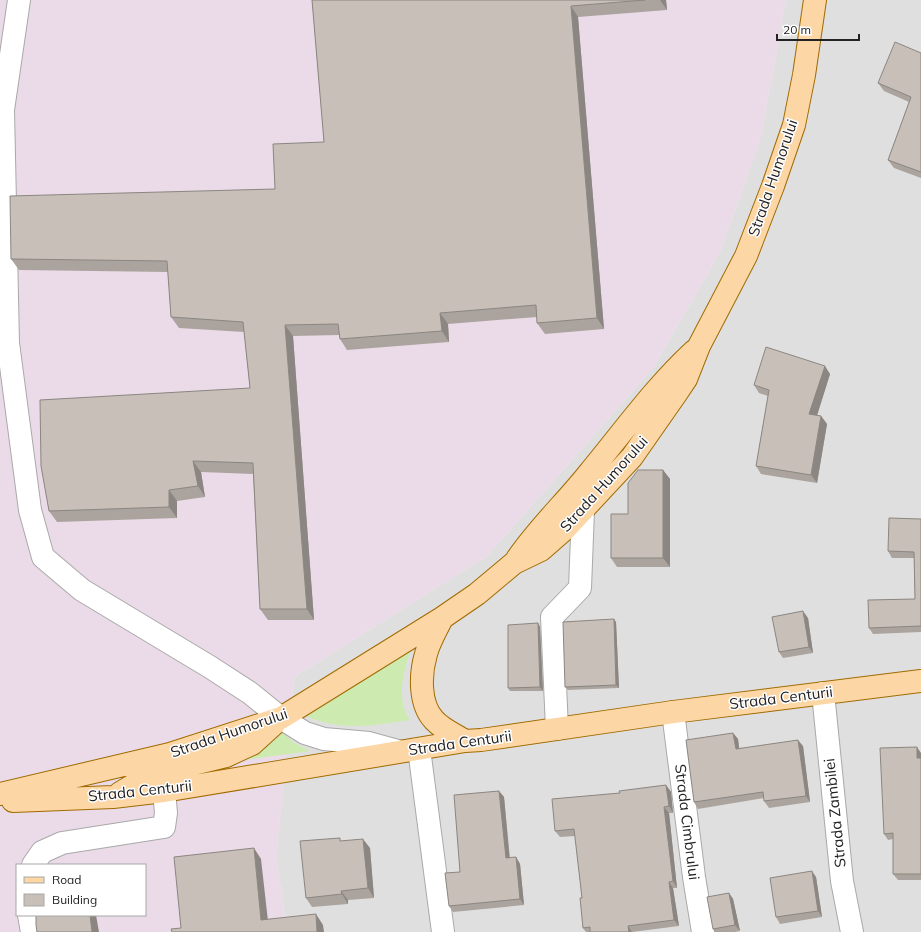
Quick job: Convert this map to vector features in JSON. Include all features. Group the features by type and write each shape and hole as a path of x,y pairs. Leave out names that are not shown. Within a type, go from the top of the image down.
{"main road":[{"name":"Strada Humorului","path":"0,794 170,754 281,718 442,618 477,594 514,563 541,550 583,510 642,444 686,379 700,346 746,256 776,179 795,118 804,75 814,0"},
{"name":"Strada Humorului","path":"514,563 530,540 587,475 674,369 700,346"},
{"path":"442,618 426,654 422,674 422,693 426,708 433,720 465,741"},
{"name":"Strada Centurii","path":"0,802 113,797 164,791 465,741 921,680"},
{"path":"113,797 152,774 226,756 252,744 281,718"}],"street":[{"path":"19,0 3,110 8,343 30,510 43,557 82,590 210,667 250,693 281,718 305,733 324,739 369,743 409,750 443,932"},
{"path":"557,729 552,617 580,588 583,510"},
{"name":"Strada Zambilei","path":"823,693 842,874 852,932"},
{"name":"Strada Cimbrului","path":"673,712 694,877 703,932"},
{"path":"34,864 42,852 62,844 164,827 166,813 164,791"},
{"path":"29,916 32,932"}],"shaded area":[{"path":"0,0 786,0 761,136 721,250 653,368 487,556 294,677 276,857 287,932 0,932"},
{"path":"786,0 921,0 921,932 287,932 276,857 294,677 487,556 653,368 721,250 761,136"}],"green space":[{"path":"410,651 403,678 402,695 403,703 410,720 355,726 315,720 301,714"},
{"path":"283,732 293,742 310,751 237,761 262,750"}],"building":[{"path":"312,0 645,0 571,6 597,318 537,323 536,305 440,313 442,331 340,339 338,324 285,325 307,609 260,609 253,463 193,461 198,486 169,490 169,507 49,511 41,466 40,400 250,388 243,322 171,317 167,261 11,259 10,196 275,189 273,144 324,142"},
{"path":"895,42 921,53 921,172 888,160 911,97 878,83"},
{"path":"766,347 825,366 809,414 821,416 811,475 756,466 769,390 754,385"},
{"path":"638,470 663,470 663,558 611,558 611,514 628,514 628,483"},
{"path":"889,518 921,519 921,626 869,628 868,600 915,599 914,552 888,551"},
{"path":"803,611 809,647 779,652 772,617"},
{"path":"614,619 616,685 565,687 563,622"},
{"path":"538,623 540,687 508,688 508,625"},
{"path":"733,733 736,749 798,740 806,796 764,801 763,792 694,802 686,740"},
{"path":"917,747 917,758 921,758 921,874 893,874 893,833 884,834 880,748"},
{"path":"666,785 669,806 664,807 673,881 669,882 674,920 628,926 629,932 590,932 590,927 583,928 580,898 582,898 574,829 555,831 552,799 620,793 619,791"},
{"path":"499,791 506,858 516,857 520,899 449,906 445,873 460,872 454,795"},
{"path":"340,838 340,841 363,839 368,888 341,891 342,894 306,898 300,841"},
{"path":"254,848 261,920 316,914 317,932 172,932 171,929 181,928 174,857"},
{"path":"812,871 818,911 776,917 770,878"},
{"path":"729,893 735,925 713,929 707,897"},
{"path":"36,916 90,916 92,932 37,932"}]}
